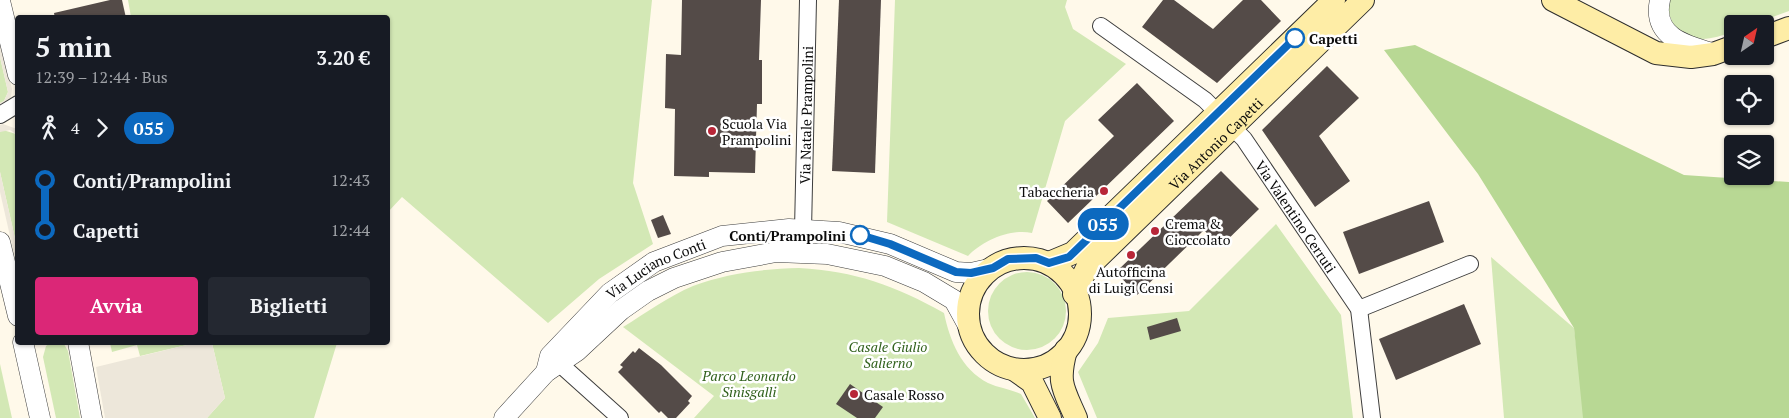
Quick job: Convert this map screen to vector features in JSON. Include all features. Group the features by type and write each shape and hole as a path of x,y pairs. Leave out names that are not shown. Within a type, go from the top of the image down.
{"main road":[{"name":"Via Antonio Capetti","path":"1074,294 1087,268 1224,120 1331,13 1364,0"},
{"path":"1553,0 1656,53 1692,57 1723,51"},
{"path":"1774,34 1789,28"},
{"name":"Via Antonio Capetti","path":"1049,263 1073,254 1224,120"},
{"path":"1066,350 1056,360 1044,367 1015,370 1004,368 990,361 981,352 971,331 969,315 972,298 980,282 993,268 1008,259 1036,258 1060,270 1074,294 1078,311 1078,327 1066,350 1060,371 1061,384 1076,418"},
{"path":"1015,370 1032,382 1050,418"}],"street":[{"name":"Via Natale Prampolini","path":"796,230 808,0"},
{"path":"1660,0 1658,11 1661,24 1667,32 1684,44 1723,51"},
{"path":"0,1 15,63"},
{"name":"Via Antonio Capetti","path":"1101,26 1204,100 1224,120"},
{"path":"0,115 15,106"},
{"name":"Via Valentino Cerruti","path":"1224,120 1244,139 1359,308 1372,418"},
{"name":"Via Luciano Conti","path":"504,418 614,290 654,262 722,236 796,230 839,232 865,236 890,244 956,272 971,273 993,268"},
{"path":"789,253 796,230"},
{"name":"Via Luciano Conti","path":"552,364 627,305 656,286 722,262 776,252 827,254 898,270 934,287 954,300 971,331"},
{"path":"1,254 15,305"},
{"path":"1359,308 1470,264"},
{"path":"24,345 40,418"},
{"path":"79,345 92,418"},
{"path":"552,364 620,418"}],"green space":[{"path":"128,0 652,0 633,183 653,244 599,279 548,323 402,197 390,210 390,15 131,15"},
{"path":"895,0 1067,0 1065,7 1073,29 1126,64 1065,121 1032,233 1015,232 997,237 981,245 968,256 887,222"},
{"path":"1670,0 1789,0 1789,11 1774,17 1774,15 1724,15 1724,35 1703,39 1688,36 1677,29 1671,19"},
{"path":"1415,45 1684,175 1724,178 1724,185 1774,185 1774,181 1789,182 1789,418 1583,418 1574,328 1478,174 1384,50"},
{"path":"0,57 8,92 4,101 0,103"},
{"path":"3,130 15,134 15,238 0,172 0,132"},
{"path":"1276,224 1341,315 1353,418 1097,418 1078,372 1098,343 1108,318 1189,311"},
{"path":"1491,257 1574,328 1585,418 1504,418"},
{"name":"Casale Giulio Salierno","path":"799,268 857,276 909,295 944,313 953,344 964,362 988,383 1021,394 1035,418 694,418 714,396 623,327 693,286 745,272"},
{"path":"1027,272 1042,275 1059,289 1063,296 1066,311 1063,326 1049,343 1042,347 1027,350 1012,347 995,333 991,326 988,311 991,296 1005,279 1012,275"},
{"path":"65,345 68,351 80,418 56,418 43,357 46,346"},
{"path":"111,345 137,345 112,352"},
{"path":"137,345 187,345 140,356"},
{"path":"212,345 336,345 314,418 207,418 225,398"},
{"path":"0,364 12,418 0,418"}],"shaded area":[{"path":"0,39 12,89 11,98 4,107 0,108 0,103 4,101 8,92 0,57"},
{"path":"3,124 15,128 15,133 10,130 0,132 0,125"},
{"path":"0,172 15,238 15,258 0,192"},
{"path":"187,345 212,345 225,398 207,418 105,418 96,367"}],"building":[{"path":"110,0 122,0 125,15 54,15 54,13"},
{"path":"682,0 761,0 759,60 762,60 762,104 757,104 755,173 709,172 709,177 674,176 675,109 665,108 666,54 681,55"},
{"path":"839,0 881,0 875,173 832,171"},
{"path":"1163,0 1174,0 1213,29 1243,0 1261,0 1281,21 1217,83 1142,27"},
{"path":"1327,66 1359,98 1319,136 1350,181 1315,207 1262,130"},
{"path":"1137,83 1174,121 1068,223 1047,201 1114,136 1098,120"},
{"path":"1221,171 1259,209 1220,247 1204,230 1137,295 1116,272"},
{"path":"1429,201 1444,242 1359,274 1343,232"},
{"path":"663,215 671,234 658,238 651,220"},
{"path":"1464,304 1481,344 1396,380 1379,339"},
{"path":"1177,318 1181,331 1150,340 1147,327"},
{"path":"639,348 661,365 692,396 688,401 690,403 676,418 668,418 661,411 659,413 618,372 623,367 620,365 633,351 635,353"},
{"name":"Casale Rosso","path":"850,384 883,407 875,418 857,418 836,404"}],"bus line":[{"name":"055","path":"860,235 925,257 956,272 971,273 993,268 1008,259 1036,258 1049,263 1069,257 1295,38"}],"place":[{"name":"Capetti","path":"1295,38"},
{"name":"Scuola Via Prampolini","path":"712,131"},
{"name":"Tabaccheria","path":"1104,191"},
{"name":"Crema & Cioccolato","path":"1155,231"},
{"name":"Conti/Prampolini","path":"860,235"},
{"name":"Autofficina di Luigi Censi","path":"1131,255"},
{"name":"Casale Rosso","path":"854,394"}],"park label":[{"name":"Parco Leonardo Sinisgalli","path":"749,384"}]}
